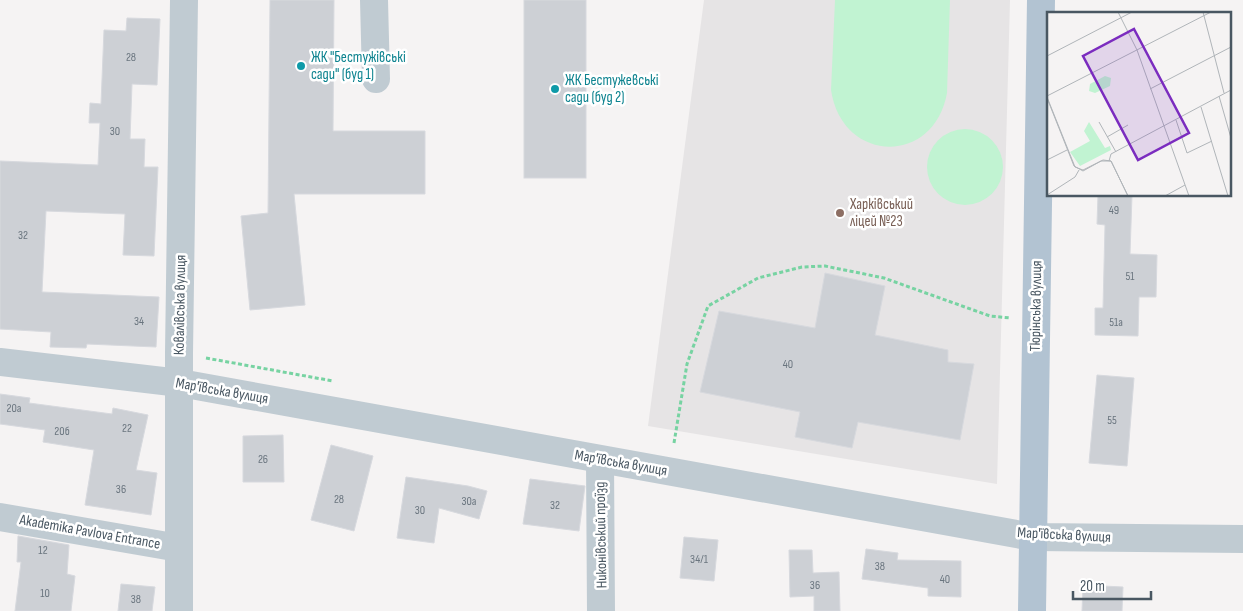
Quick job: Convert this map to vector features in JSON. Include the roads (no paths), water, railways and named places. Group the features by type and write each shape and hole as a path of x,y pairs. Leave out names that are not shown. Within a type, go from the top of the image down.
{"main road":[{"name":"Тюрінська вулиця","path":"1032,611 1041,0"}],"street":[{"name":"Ковалівська вулиця","path":"179,611 179,352 184,0"},
{"path":"374,0 376,79"},
{"name":"Мар'ївська вулиця","path":"0,362 180,384 1033,537 1243,539"},
{"name":"Никонівський проїзд","path":"600,460 601,611"},
{"name":"Akademika Pavlova Entrance","path":"0,517 179,548"}],"place":[{"name":"ЖК \"Бестужівські сади\" (буд 1)","path":"301,66"},
{"name":"ЖК Бестужевські сади (буд 2)","path":"555,89"},
{"name":"Харківський ліцей №23","path":"840,213"}]}
